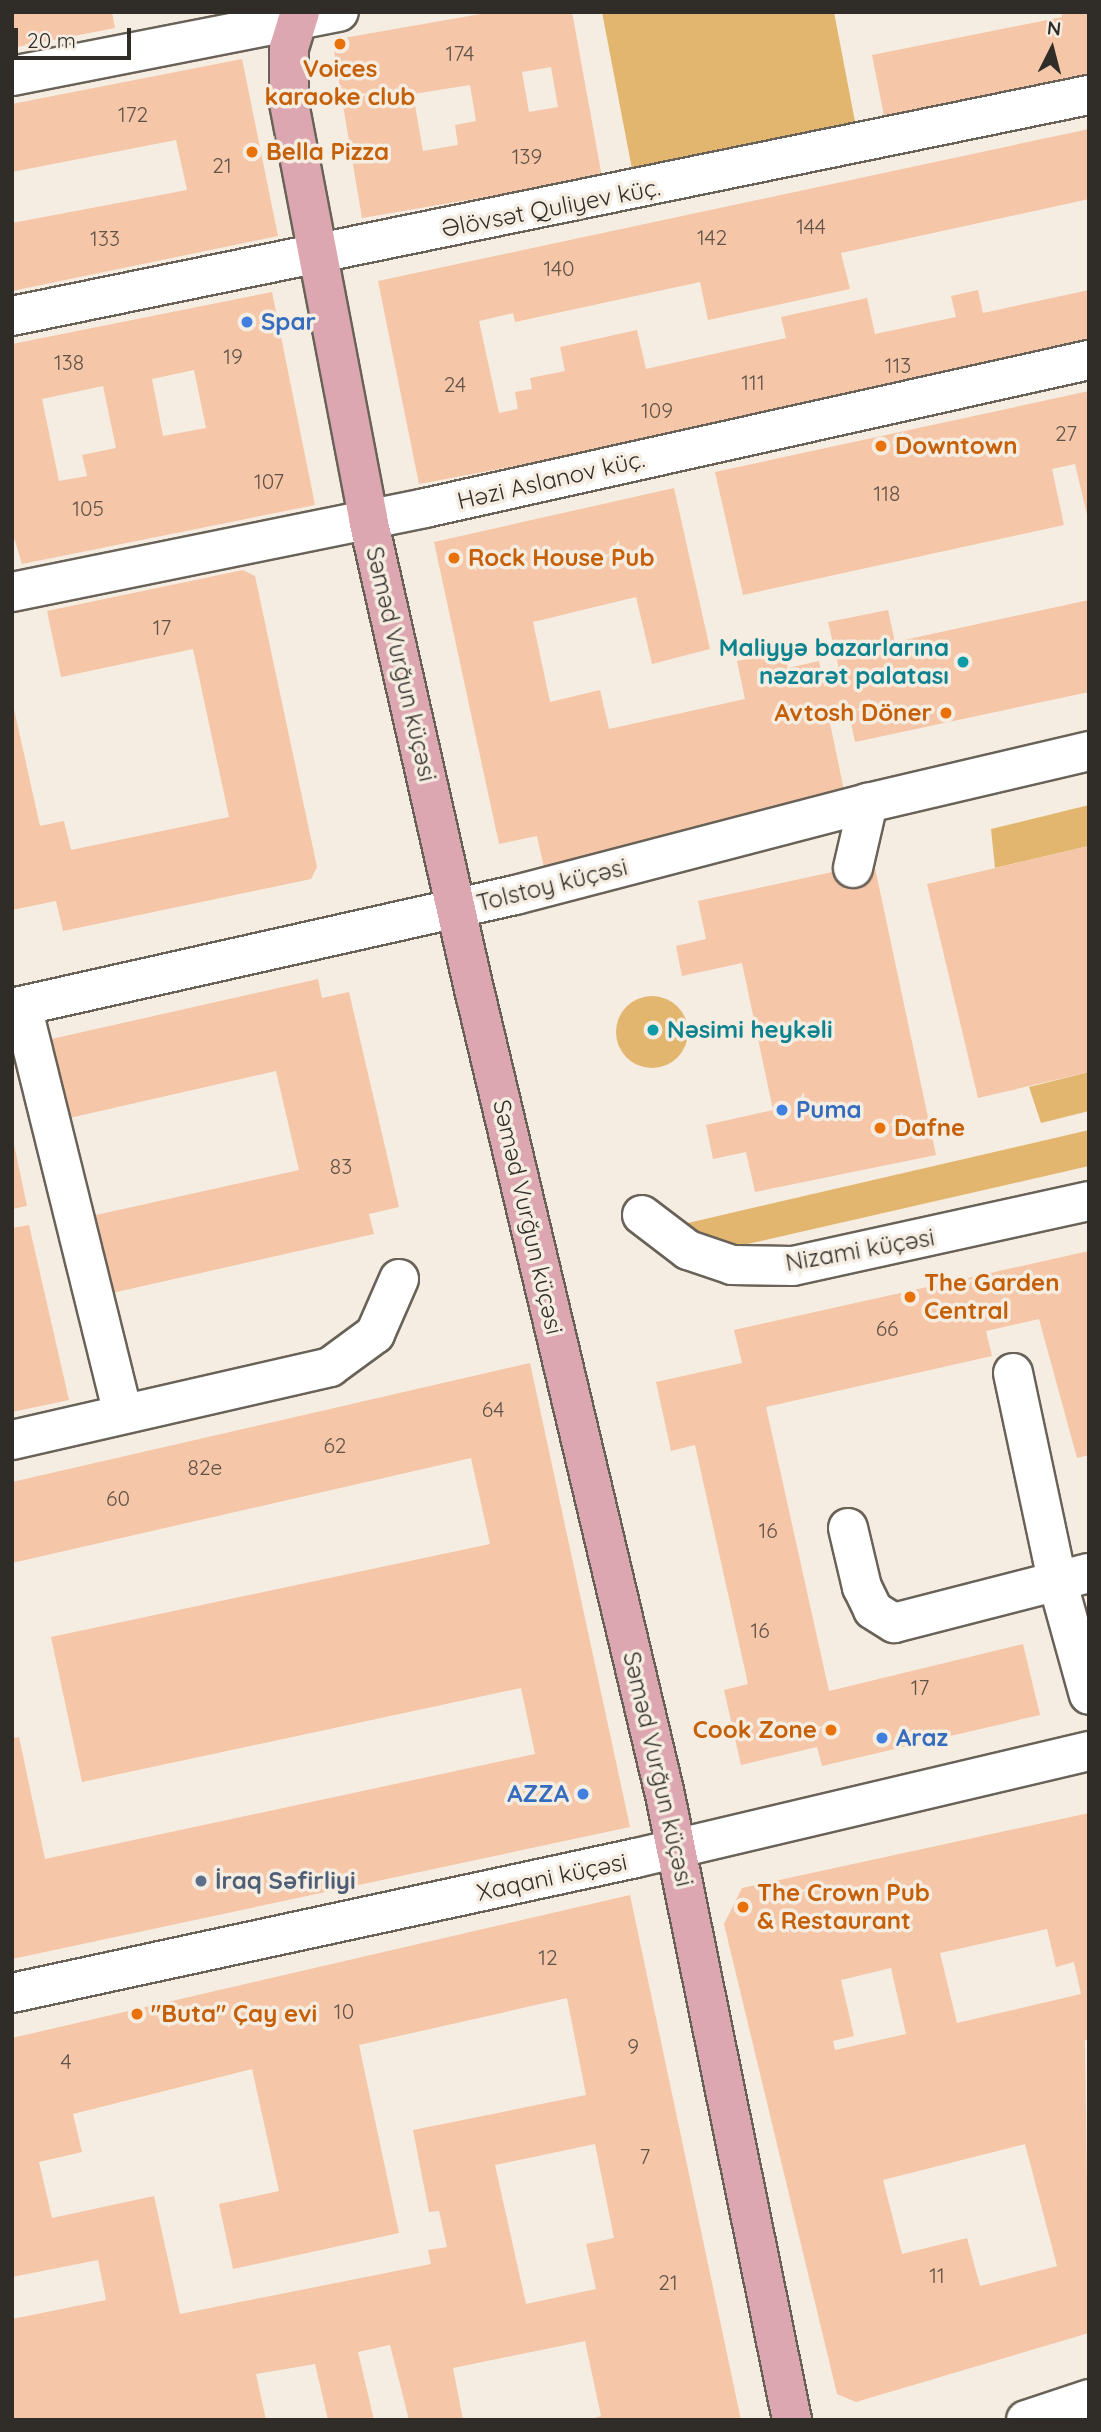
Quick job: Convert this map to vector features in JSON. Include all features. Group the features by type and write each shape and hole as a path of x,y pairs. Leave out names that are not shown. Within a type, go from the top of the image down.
{"main road":[{"name":"Səməd Vurğun küçəsi","path":"298,16 286,72 289,103 368,519 456,909 677,1849 792,2420"}],"street":[{"path":"12,76 298,16 339,12"},
{"name":"Əlövsət Quliyev küç.","path":"12,316 1089,95"},
{"name":"Həzi Aslanov küç.","path":"12,592 368,519 1089,360"},
{"name":"Tolstoy küçəsi","path":"17,1007 456,909 868,803 1089,751"},
{"path":"853,868 868,803"},
{"path":"17,1007 123,1415"},
{"name":"Nizami küçəsi","path":"642,1214 699,1254 732,1265 793,1266 1089,1201"},
{"path":"12,1440 330,1367 375,1334 399,1279"},
{"path":"1013,1373 1073,1577 1089,1695"},
{"path":"848,1528 862,1587 873,1610 894,1623 1073,1577"},
{"name":"Xaqani küçəsi","path":"12,1993 677,1849 1089,1751"},
{"path":"1026,2420 1089,2399"}],"shaded area":[{"path":"602,12 834,12 856,127 632,169"},
{"path":"1089,805 1089,846 995,868 991,829"},
{"path":"659,996 678,1006 686,1018 686,1046 678,1058 666,1066 645,1068 626,1058 618,1046 616,1025 626,1006 638,998"},
{"path":"1089,1072 1089,1111 1041,1123 1029,1087"},
{"path":"1089,1130 1089,1166 730,1248 675,1226"}],"building":[{"path":"12,12 112,12 115,28 12,48"},
{"path":"492,12 572,12 602,177 362,218 332,40","holes":["551,67 558,107 529,112 522,72","470,85 476,121 455,125 458,145 423,151 413,94"]},
{"path":"1061,12 1089,12 1089,80 885,121 872,55 1062,17"},
{"path":"242,59 278,236 12,291 12,223 187,190 176,140 12,172 12,104"},
{"path":"1089,129 1089,199 841,253 850,289 708,320 700,282 515,322 513,313 479,321 499,413 518,409 515,392 532,389 530,378 565,371 560,347 637,330 646,369 786,338 781,317 867,298 875,334 956,317 951,296 978,290 983,313 1089,290 1089,342 621,446 419,484 378,281"},
{"path":"272,292 315,505 22,564 12,531 12,344","holes":["194,370 206,428 163,436 152,379","103,386 116,448 82,455 87,476 59,481 42,399"]},
{"path":"1089,391 1089,523 1075,464 1052,469 1064,525 743,595 715,472"},
{"path":"674,488 710,649 652,664 636,597 533,622 550,702 600,690 609,729 745,699 737,661 784,651 788,668 819,661 824,686 842,682 828,622 888,610 895,642 1089,600 1089,692 855,742 850,719 830,723 846,800 544,868 537,836 499,844 434,542"},
{"path":"243,570 255,576 317,867 311,879 63,931 56,901 12,910 12,700 40,826 64,821 71,850 229,817 193,649 61,677 47,611"},
{"path":"1089,846 1089,1072 978,1098 927,884"},
{"path":"874,863 936,1155 755,1192 746,1152 713,1159 706,1125 773,1110 742,963 682,976 676,946 706,939 698,901"},
{"path":"318,979 322,998 349,992 399,1207 369,1214 374,1234 103,1295 87,1217 299,1170 276,1071 65,1119 47,1040"},
{"path":"12,1135 27,1206 12,1209"},
{"path":"29,1225 69,1400 12,1412 12,1228"},
{"path":"1089,1251 1089,1455 1077,1458 1039,1319 986,1331 992,1356 766,1407 829,1691 1023,1644 1040,1715 822,1766 817,1747 741,1765 724,1690 748,1684 695,1445 671,1451 656,1382 742,1363 734,1330"},
{"path":"530,1363 630,1827 12,1959 12,1738 19,1737 45,1859 535,1754 521,1688 82,1782 51,1637 490,1544 471,1458 12,1563 12,1482"},
{"path":"1089,1813 1089,2040 1085,2040 1089,2333 856,2402 837,2394 724,1924 742,1888","holes":["1047,1929 1056,1967 1074,1962 1081,1994 957,2023 940,1953","891,1968 906,2034 835,2050 833,2041 854,2036 841,1980","1025,2144 1057,2266 980,2286 967,2238 902,2254 883,2180"]},
{"path":"630,1895 741,2420 587,2420 601,2416 585,2341 453,2368 463,2420 409,2420 390,2345 358,2352 374,2420 328,2420 315,2364 256,2374 266,2420 12,2420 12,2319 106,2300 98,2260 12,2277 12,2038","holes":["567,1998 586,2095 413,2130 429,2212 439,2211 447,2247 428,2250 431,2264 180,2314 154,2196 52,2218 39,2162 82,2152 73,2114 252,2069 279,2191 219,2204 233,2269 399,2233 359,2045","595,2144 614,2238 586,2244 596,2289 526,2304 495,2165"]}],"place":[{"name":"Voices karaoke club","path":"340,44"},
{"name":"Bella Pizza","path":"252,152"},
{"name":"Spar","path":"247,322"},
{"name":"Downtown","path":"881,446"},
{"name":"Rock House Pub","path":"454,558"},
{"name":"Maliyyə bazarlarına nəzarət palatası","path":"963,662"},
{"name":"Avtosh Döner","path":"946,713"},
{"name":"Nəsimi heykəli","path":"653,1030"},
{"name":"Puma","path":"782,1110"},
{"name":"Dafne","path":"880,1128"},
{"name":"The Garden Central","path":"910,1297"},
{"name":"Cook Zone","path":"831,1730"},
{"name":"Araz","path":"882,1738"},
{"name":"AZZA","path":"583,1794"},
{"name":"İraq Səfirliyi","path":"201,1881"},
{"name":"The Crown Pub & Restaurant","path":"743,1907"},
{"name":"\"Buta\" Çay evi","path":"137,2014"}]}
